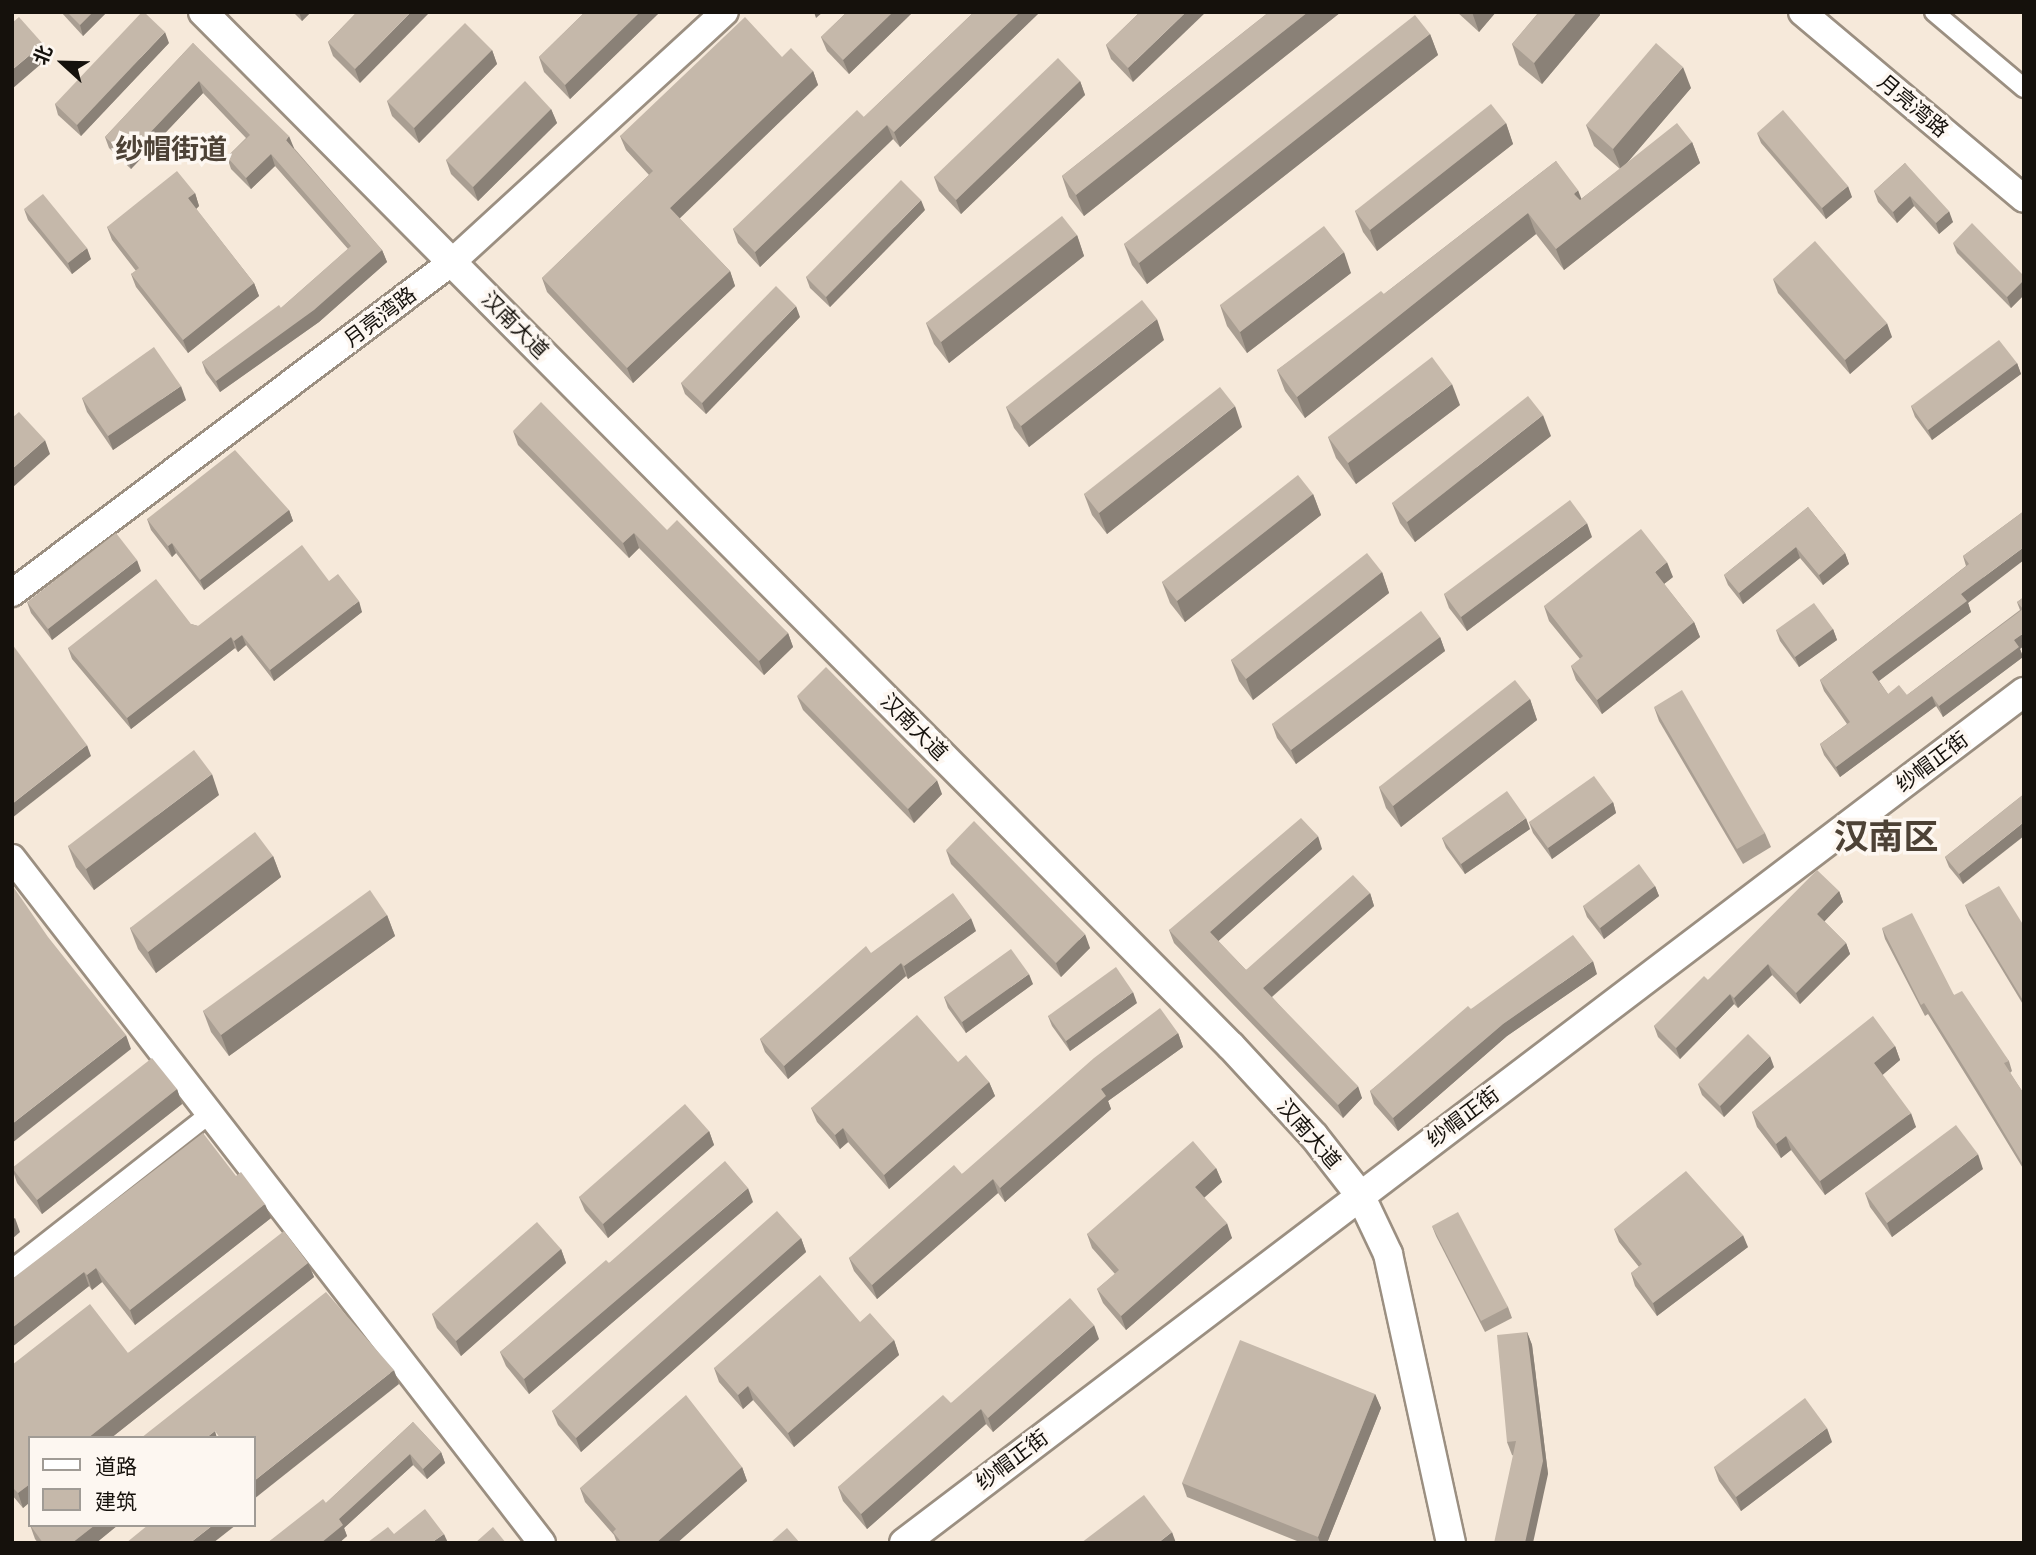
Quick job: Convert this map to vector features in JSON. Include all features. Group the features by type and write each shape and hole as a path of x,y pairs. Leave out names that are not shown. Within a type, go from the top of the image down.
{"main road":[{"name":"汉南大道","path":"203,12 1231,1046 1314,1136 1365,1203 1388,1254 1451,1543"},
{"name":"纱帽正街","path":"932,1543 2024,692"},
{"name":"纱帽正街","path":"904,1543 2024,713"}],"street":[{"name":"月亮湾路","path":"12,593 452,262 725,12"},
{"name":"月亮湾路","path":"1802,12 2024,199"},
{"path":"1934,12 2024,88"},
{"path":"12,858 212,1112 542,1543"},
{"path":"12,1269 212,1112"}],"building":[{"path":"67,12 93,12 80,25"},
{"path":"142,12 165,32 77,125 55,104"},
{"path":"357,12 411,12 355,69 328,42"},
{"path":"585,12 640,12 565,85 539,57"},
{"path":"847,12 893,12 843,60 821,37"},
{"path":"974,12 1020,12 894,132 887,125 755,252 733,229 857,110 864,117"},
{"path":"1140,12 1186,12 1128,68 1106,45"},
{"path":"1269,12 1308,12 1076,195 1062,176"},
{"path":"1539,12 1577,12 1534,63 1512,44"},
{"path":"1415,15 1430,34 1139,263 1124,244"},
{"path":"19,17 43,44 12,70 12,23"},
{"path":"745,17 782,57 791,48 813,71 670,208 730,271 627,368 542,278 653,171 620,136"},
{"path":"465,23 492,50 414,128 387,101"},
{"path":"193,43 289,136 286,140 382,250 314,310 216,381 202,362 279,305 281,308 351,246 271,154 246,178 227,157 250,135 199,81 127,157 105,137"},
{"path":"1656,43 1683,67 1613,149 1586,125"},
{"path":"1058,58 1080,81 956,200 934,177"},
{"path":"525,81 551,109 473,187 446,160"},
{"path":"1491,104 1506,123 1370,230 1355,211"},
{"path":"1783,110 1848,186 1822,208 1757,133"},
{"path":"1677,123 1692,142 1556,249 1528,213 1297,397 1277,370 1381,291 1384,294 1556,161 1578,190 1574,194 1580,200"},
{"path":"1905,163 1949,211 1936,223 1910,196 1893,212 1874,191"},
{"path":"177,171 195,193 188,198 254,283 183,340 131,274 139,268 107,227"},
{"path":"901,180 921,200 826,297 806,277"},
{"path":"43,194 87,248 68,263 24,209"},
{"path":"1062,216 1077,235 941,342 926,323"},
{"path":"1972,223 2024,276 2024,280 2007,297 1953,243"},
{"path":"1324,226 1344,252 1240,332 1220,305"},
{"path":"1815,241 1887,323 1845,360 1773,279"},
{"path":"776,286 796,306 702,403 681,383"},
{"path":"1142,300 1157,319 1021,426 1006,407"},
{"path":"1999,340 2017,363 1928,430 1911,406"},
{"path":"154,347 181,386 108,436 82,398"},
{"path":"1432,357 1452,384 1348,463 1328,437"},
{"path":"1220,387 1235,406 1099,513 1084,494"},
{"path":"1528,396 1543,415 1407,522 1392,503"},
{"path":"541,402 667,530 677,520 788,633 759,661 634,533 623,543 513,431"},
{"path":"19,412 45,440 12,469 12,418"},
{"path":"235,450 289,510 200,580 172,543 168,546 147,519"},
{"path":"1298,475 1313,494 1177,601 1162,582"},
{"path":"1570,500 1587,523 1461,617 1444,594"},
{"path":"1808,507 1845,553 1819,575 1796,547 1739,593 1724,575"},
{"path":"2024,511 2024,547 1961,594 1967,601 1872,672 1888,694 1899,685 1907,695 2023,609 2017,602 2024,597 2024,633 2014,640 2019,647 1939,706 1932,696 1836,767 1820,744 1850,722 1820,680 1969,564 1963,556"},
{"path":"1641,529 1667,562 1655,572 1694,622 1597,700 1571,666 1583,656 1544,606"},
{"path":"116,533 137,560 48,629 27,602"},
{"path":"302,545 329,581 338,574 359,601 270,670 242,635 234,641 231,637 127,718 68,648 156,579 191,624 198,626"},
{"path":"1367,553 1382,572 1246,679 1231,660"},
{"path":"1814,603 1833,629 1795,657 1776,630"},
{"path":"1421,611 1440,637 1291,750 1272,724"},
{"path":"12,644 87,745 12,804"},
{"path":"826,667 937,780 908,809 797,696"},
{"path":"1515,680 1530,699 1393,806 1379,787"},
{"path":"1682,690 1765,833 1737,849 1654,707"},
{"path":"194,750 212,774 86,869 68,846"},
{"path":"1594,776 1613,802 1548,848 1529,822"},
{"path":"1507,791 1526,818 1461,864 1442,838"},
{"path":"2024,794 2024,822 1959,874 1945,857"},
{"path":"1301,818 1318,836 1210,932 1246,970 1353,875 1370,893 1263,988 1358,1086 1338,1105 1169,930"},
{"path":"974,821 1085,934 1056,963 946,850"},
{"path":"255,832 273,856 148,952 130,928"},
{"path":"1639,864 1655,886 1600,928 1583,906"},
{"path":"1817,870 1839,891 1817,914 1846,943 1796,993 1768,964 1734,998 1730,994 1676,1048 1654,1026 1704,976 1708,980"},
{"path":"12,885 48,937 126,1035 12,1124"},
{"path":"1999,886 2024,926 2024,1002 1965,905"},
{"path":"370,890 387,915 221,1035 203,1011"},
{"path":"953,893 971,918 904,966 901,963 784,1066 760,1039 866,946 871,953"},
{"path":"1912,913 1954,995 1962,991 2009,1061 2004,1063 2024,1094 2024,1166 1924,1003 1921,1005 1882,928"},
{"path":"1573,935 1593,961 1503,1024 1393,1118 1370,1091 1468,1006 1471,1009"},
{"path":"1011,949 1029,974 962,1022 944,997"},
{"path":"1116,967 1133,992 1066,1041 1048,1016"},
{"path":"1160,1008 1178,1033 1101,1089 1106,1096 1000,1188 993,1179 872,1285 849,1258 954,1165 962,1174 1094,1058"},
{"path":"917,1015 958,1062 966,1055 989,1082 884,1175 843,1128 835,1135 811,1108"},
{"path":"1873,1016 1895,1046 1874,1063 1911,1113 1820,1181 1786,1136 1776,1144 1752,1112"},
{"path":"1748,1034 1770,1056 1720,1106 1698,1084"},
{"path":"152,1058 177,1089 37,1200 12,1168"},
{"path":"685,1104 709,1131 603,1224 579,1197"},
{"path":"1956,1125 1978,1154 1887,1223 1865,1193"},
{"path":"203,1133 236,1176 241,1172 265,1204 130,1310 96,1268 87,1275 84,1272 12,1328 12,1279"},
{"path":"1193,1141 1216,1168 1195,1187 1227,1223 1121,1316 1097,1289 1119,1270 1087,1234"},
{"path":"725,1161 748,1188 524,1379 500,1352 606,1260 609,1263"},
{"path":"1686,1171 1743,1235 1653,1303 1631,1273 1642,1264 1614,1229"},
{"path":"777,1211 801,1238 576,1438 552,1411"},
{"path":"1458,1212 1508,1307 1481,1321 1432,1226"},
{"path":"537,1222 561,1249 456,1341 432,1314"},
{"path":"284,1231 308,1263 91,1436 28,1436 28,1486 18,1493 12,1487 12,1365 90,1304 128,1353"},
{"path":"820,1275 860,1322 870,1313 894,1340 788,1433 748,1386 738,1395 714,1368"},
{"path":"326,1292 394,1370 256,1479 256,1436 219,1436 215,1431 209,1436 144,1436"},
{"path":"1070,1298 1094,1325 988,1418 981,1409 861,1514 838,1487 943,1395 951,1403"},
{"path":"1527,1332 1543,1461 1525,1543 1494,1543 1516,1441 1507,1442 1497,1335"},
{"path":"1240,1340 1375,1394 1318,1537 1182,1483"},
{"path":"686,1395 742,1467 656,1543 622,1543 613,1532 616,1529 580,1488"},
{"path":"1805,1398 1827,1428 1736,1497 1714,1467"},
{"path":"413,1422 441,1452 423,1469 410,1454 339,1519 343,1525 321,1543 267,1543 323,1499 326,1503"},
{"path":"1144,1495 1172,1532 1158,1543 1081,1543"},
{"path":"425,1509 444,1534 431,1543 368,1542 388,1527 394,1534"},
{"path":"31,1527 92,1527 72,1543 43,1543"},
{"path":"146,1527 210,1527 190,1543 126,1543"},
{"path":"493,1527 506,1543 475,1543"},
{"path":"787,1528 800,1543 770,1543"}],"district":[{"name":"纱帽街道","path":"171,150"},
{"name":"汉南区","path":"1886,837"}]}
